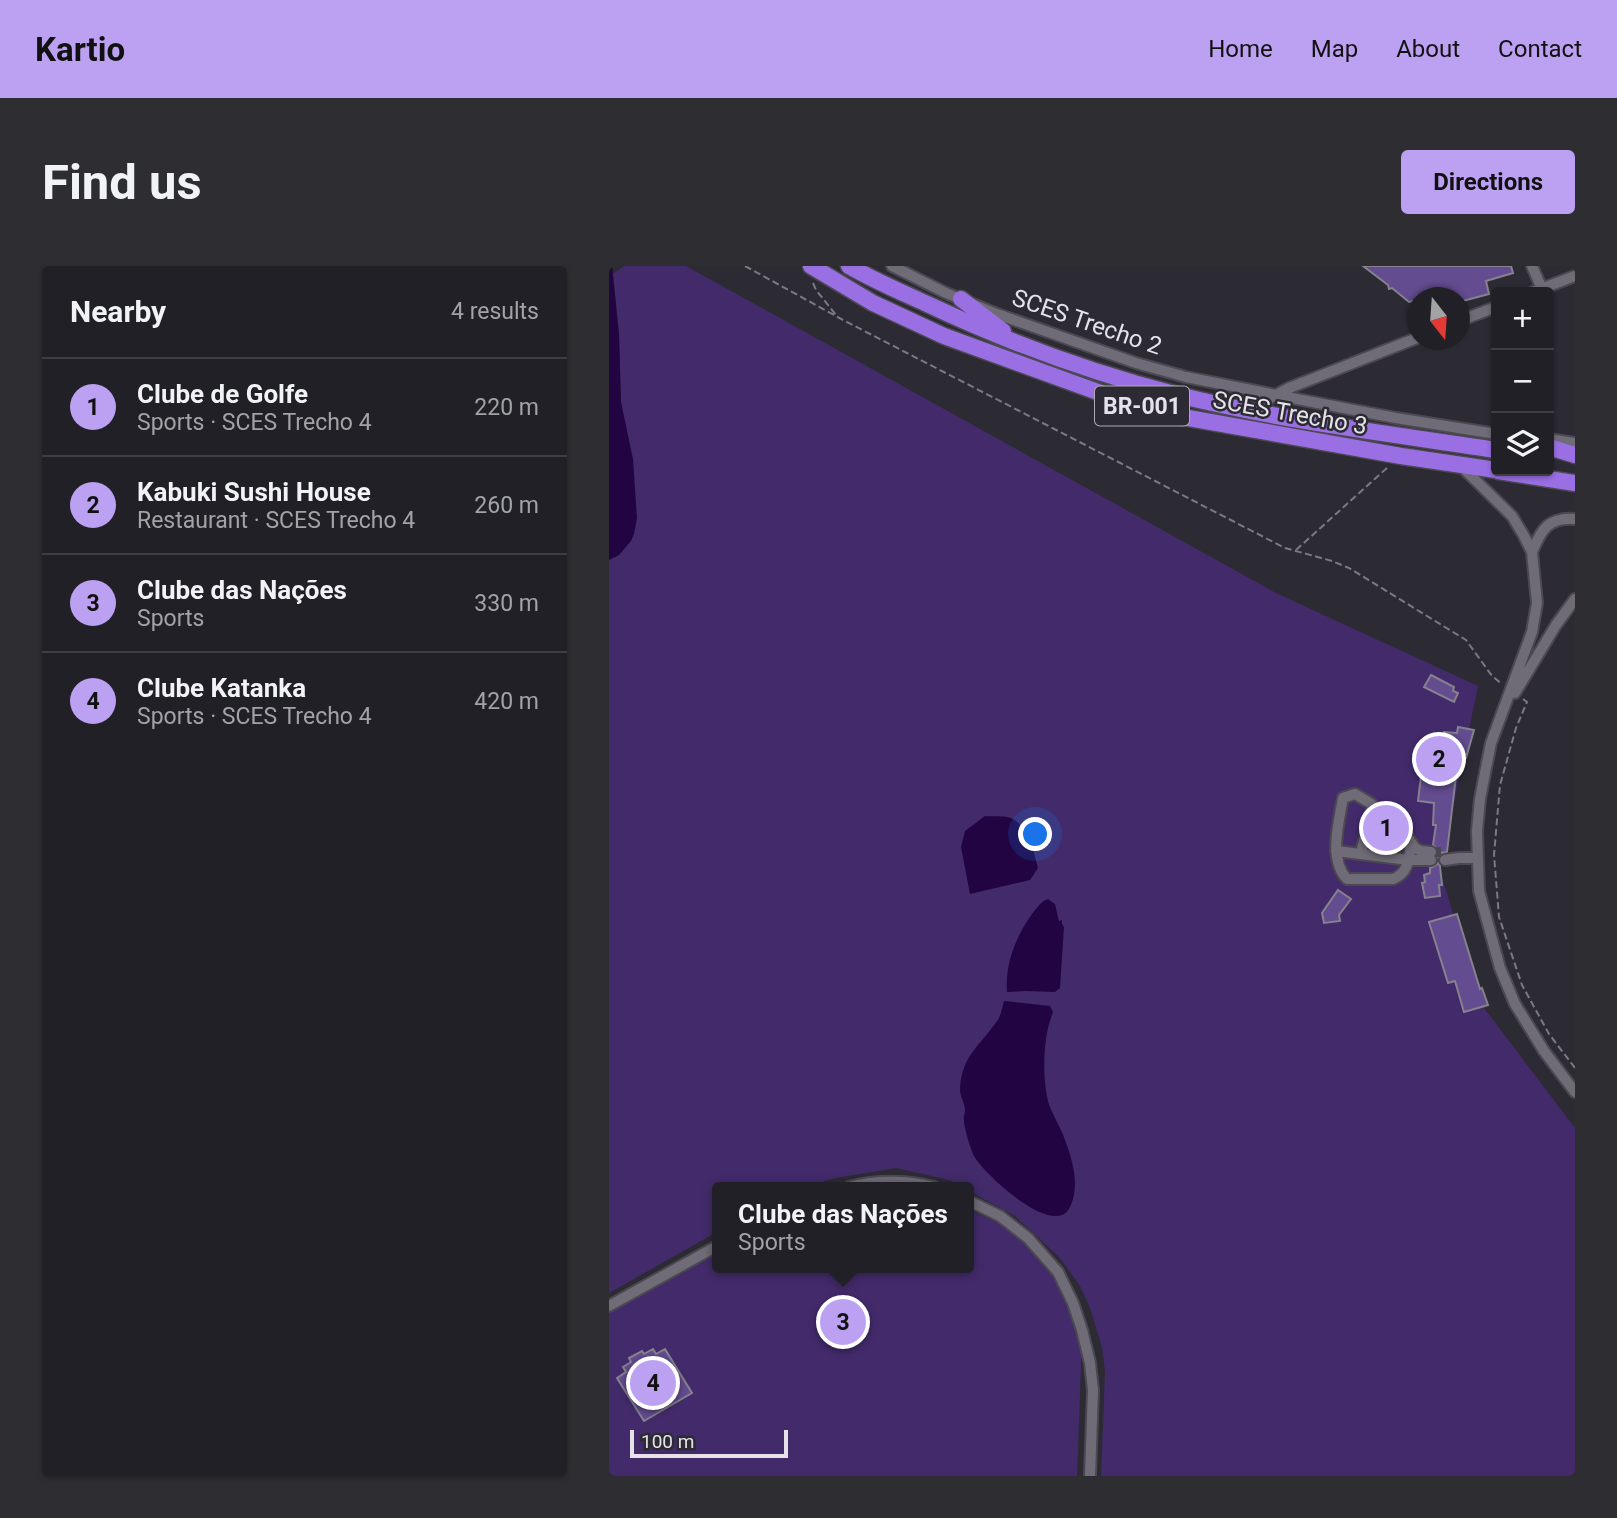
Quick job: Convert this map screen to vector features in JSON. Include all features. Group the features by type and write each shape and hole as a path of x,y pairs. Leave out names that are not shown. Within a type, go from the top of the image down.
{"highway":[{"name":"SCES Trecho 3","path":"849,266 963,321 1019,343 1179,395 1335,426 1491,449"},
{"name":"SCES Trecho 3","path":"811,270 944,336 1120,400 1177,416 1491,470"},
{"path":"961,299 1019,343"},
{"path":"1554,449 1575,455"},
{"path":"1554,459 1575,462"},
{"name":"SCES Trecho 3","path":"1530,476 1575,483"}],"street":[{"name":"SCES Trecho 2","path":"892,266 997,314 1136,363 1186,377 1396,418 1491,433"},
{"path":"1532,266 1536,287"},
{"path":"1547,287 1575,276"},
{"path":"1470,317 1491,309"},
{"path":"1248,410 1317,377 1407,342"},
{"path":"1317,377 1317,403"},
{"path":"1554,440 1575,443"},
{"path":"1459,465 1512,516 1532,552 1537,603 1532,632 1513,692"},
{"path":"1532,552 1543,530 1553,522 1575,519"},
{"path":"1575,599 1513,692 1504,710 1492,743 1480,799 1477,858 1481,902 1494,948 1515,1004 1575,1092"},
{"path":"1336,851 1409,860 1431,856 1411,844 1402,827 1355,794 1343,798 1336,835 1336,851 1344,876 1350,880 1394,879 1404,873 1409,860 1411,844"},
{"path":"1360,853 1373,805"},
{"path":"1445,856 1477,858"},
{"path":"882,1182 911,1182"},
{"path":"974,1203 1000,1216 1028,1238 1058,1272 1073,1303 1090,1363 1093,1390 1090,1476"},
{"path":"609,1306 712,1249"}],"path":[{"path":"745,266 836,316 1285,548 1349,568 1466,640 1492,676 1527,702 1516,728 1500,785 1494,855 1499,917 1522,985 1549,1034 1575,1068"},
{"path":"811,270 816,290 836,316"},
{"path":"1295,551 1401,456"}],"shaded area":[{"path":"609,266 612,266 619,334 621,402 633,459 637,518 631,541 619,555 609,560"},
{"path":"624,266 686,266 1276,593 1478,686 1440,871 1481,1004 1575,1128 1575,1476 1101,1476 1105,1372 1102,1347 1090,1308 1080,1286 1060,1258 1015,1216 974,1194 974,1182 953,1182 896,1168 823,1182 712,1182 712,1235 609,1293 609,560 619,555 625,426 613,274"},
{"path":"985,816 1007,817 1019,823 1030,841 1038,868 1030,880 970,894 961,847 965,831"},
{"path":"1048,899 1055,904 1059,921 1062,920 1064,927 1060,988 1055,992 1007,992 1008,971 1016,942 1032,914"},
{"path":"1004,1001 1050,1006 1053,1012 1045,1044 1046,1091 1071,1156 1075,1182 1070,1207 1062,1215 1050,1215 1036,1210 1005,1189 980,1165 966,1134 961,1078 973,1052 998,1019"},
{"path":"974,1212 1002,1224 1057,1272 1082,1339 1077,1476 609,1476 609,1306 712,1255 712,1273 974,1273"}],"building":[{"path":"1363,266 1511,266 1513,273 1486,281 1489,294 1470,299 1470,287 1407,287 1407,300 1392,288 1389,289 1388,285"},
{"path":"1431,675 1454,687 1453,691 1458,693 1454,702 1424,687"},
{"path":"1458,727 1474,730 1466,758 1458,759 1447,852 1438,857 1438,849 1433,845 1436,825 1433,825 1434,803 1418,801 1424,751 1442,753 1444,732 1457,733"},
{"path":"1438,863 1442,885 1439,885 1440,896 1425,898 1422,883 1425,882 1424,875 1430,873 1430,868"},
{"path":"1338,890 1351,899 1339,915 1340,921 1324,923 1322,913"},
{"path":"1457,914 1480,989 1482,988 1488,1005 1464,1012 1455,981 1448,983 1429,922"},
{"path":"653,1349 656,1354 665,1349 692,1393 644,1421 617,1378 626,1372 623,1367 631,1362 629,1358"}],"tunnel":[{"path":"1431,852 1446,852"}],"place":[{"name":"Kabuki Sushi House","path":"1439,759"},
{"name":"Clube de Golfe","path":"1386,828"},
{"name":"Clube das Nações","path":"843,1322"},
{"name":"Clube Katanka","path":"653,1383"}]}
